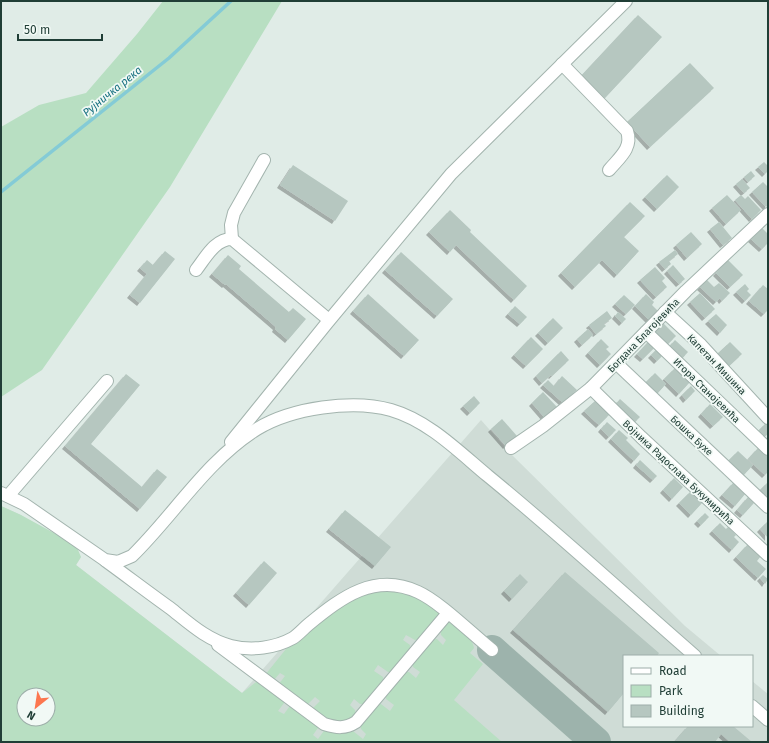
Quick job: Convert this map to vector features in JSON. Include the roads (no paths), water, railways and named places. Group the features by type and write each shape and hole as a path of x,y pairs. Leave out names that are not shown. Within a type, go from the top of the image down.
{"street":[{"path":"104,560 118,562 132,556 213,464 329,320 451,174 626,1"},
{"path":"562,64 627,131 629,143 626,150 609,170"},
{"path":"264,160 234,214 231,225 232,238 329,320"},
{"name":"Богдана Благојевића","path":"511,448 543,426 591,388 665,312 768,214"},
{"path":"196,270 217,244 225,239 232,238"},
{"name":"Капетан Мишина","path":"665,312 701,345 768,418"},
{"name":"Игора Станојевића","path":"646,332 768,449"},
{"name":"Бошка Бухе","path":"616,363 768,507"},
{"path":"107,381 5,495 24,504 104,560 324,724 341,728 348,727 356,722 448,613"},
{"name":"Војника Радослава Букумирића","path":"591,388 641,437 768,555"},
{"path":"213,464 257,429 279,419 306,411 336,407 363,406 392,410 435,432 511,494 694,655"},
{"path":"209,638 232,646 258,648 276,645 295,637 308,624 362,588 375,585 399,586 418,591 448,613 492,650"},
{"path":"753,707 768,720"}],"waterway":[{"name":"Рујничка река","path":"1,192 169,58 231,1"}]}
